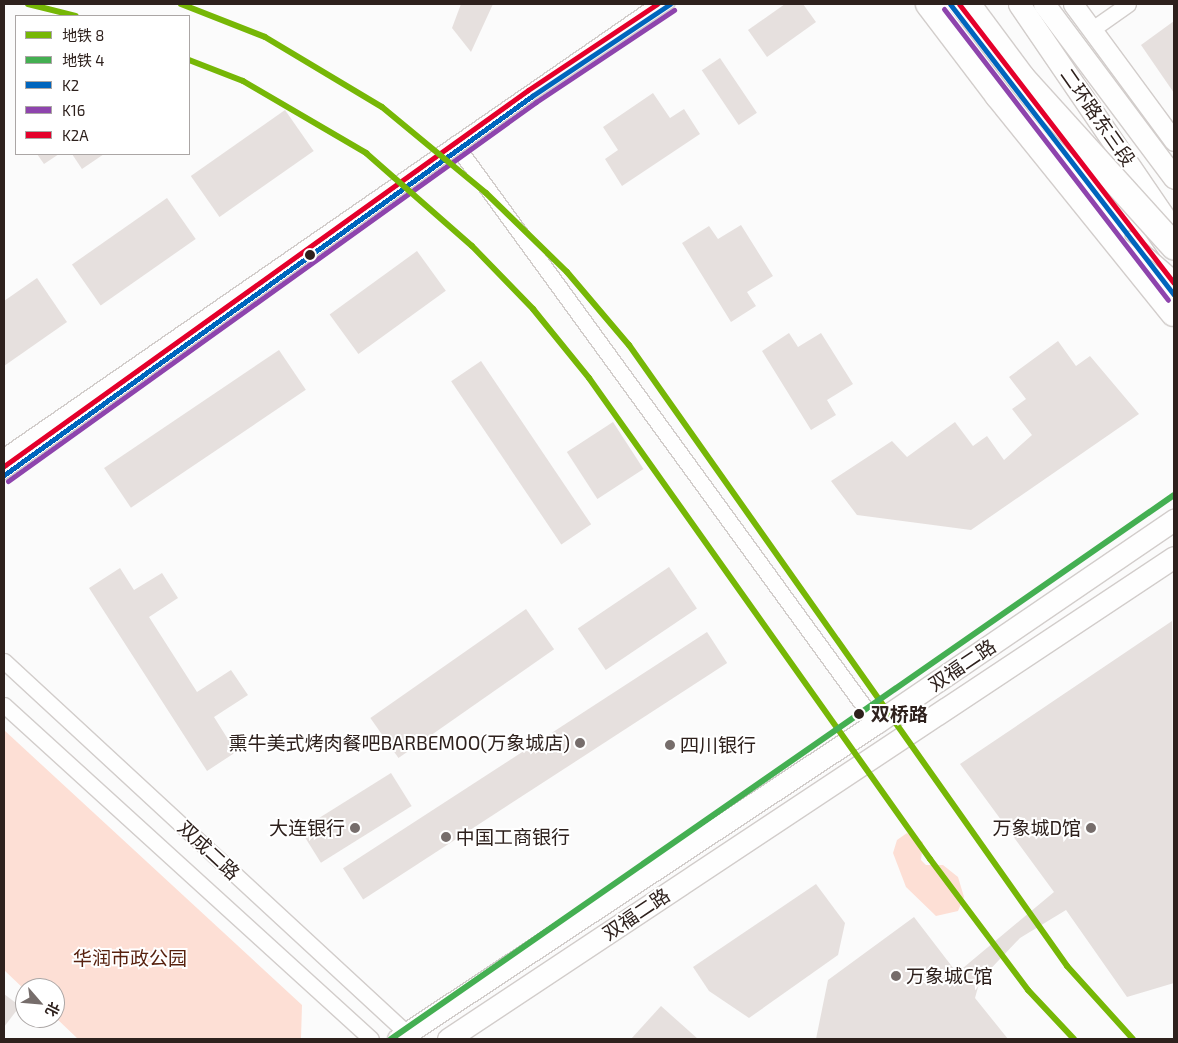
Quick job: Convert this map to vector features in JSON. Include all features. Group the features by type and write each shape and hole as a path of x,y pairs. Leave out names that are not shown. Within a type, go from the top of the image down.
{"highway":[{"path":"929,4 998,95 1174,313"},
{"path":"967,4 1022,78 1174,246"}],"main road":[{"name":"二环路东三段","path":"1019,4 1174,231"},
{"name":"二环路东三段","path":"1044,4 1174,178"},
{"name":"双福二路","path":"406,1037 876,723 1174,520"},
{"name":"双福二路","path":"448,1039 1174,557"}],"street":[{"path":"4,456 658,4"},
{"path":"976,4 1174,296"},
{"path":"1072,4 1174,141"},
{"path":"1091,30 1128,4"},
{"path":"455,144 876,723"},
{"name":"双成二路","path":"4,661 406,1037"},
{"name":"双成二路","path":"4,705 371,1039"}],"lane":[{"path":"4,475 524,102 670,4"},
{"path":"950,4 1130,236 1174,296"},
{"path":"1130,236 1174,274"}],"green space":[{"name":"华润市政公园","path":"4,730 302,1005 301,1039 78,1039 65,1027 65,978 15,978 15,980 4,970"},
{"path":"907,833 923,842 921,860 926,865 943,865 958,877 964,897 958,911 936,916 906,887 893,853 897,840"}],"building":[{"path":"461,4 493,4 471,52 452,28"},
{"path":"785,4 803,4 816,22 767,57 748,30"},
{"path":"1174,21 1174,93 1141,45"},
{"path":"720,58 757,113 739,125 702,70"},
{"path":"653,93 670,118 684,109 700,134 622,186 605,159 618,150 603,127"},
{"path":"285,110 314,151 219,217 191,176"},
{"path":"38,155 58,155 44,164"},
{"path":"73,155 103,155 82,169"},
{"path":"167,198 196,239 101,305 72,265"},
{"path":"741,225 773,276 747,292 756,306 731,322 682,243 709,226 718,239"},
{"path":"417,251 446,291 358,354 330,314"},
{"path":"37,278 67,322 4,366 4,301"},
{"path":"789,333 798,347 821,333 853,384 827,400 836,415 811,430 762,351"},
{"path":"1058,341 1076,366 1090,356 1139,414 971,530 857,515 831,481 892,441 907,457 955,422 973,446 987,436 1004,460 1032,435 1012,409 1026,399 1009,377"},
{"path":"279,350 306,390 131,508 104,468"},
{"path":"481,361 591,524 561,544 451,381"},
{"path":"613,422 643,469 597,499 567,452"},
{"path":"669,567 697,608 606,670 578,629"},
{"path":"120,568 134,590 162,573 178,598 149,617 197,692 231,670 248,695 214,717 236,752 207,771 89,588"},
{"path":"526,609 554,649 398,758 370,718"},
{"name":"万象城D馆","path":"1172,621 1174,983 1127,997 1066,910 1020,938 980,980 975,998 1008,1039 816,1039 828,980 914,917 957,973 1054,892 960,764"},
{"path":"707,632 727,663 363,899 343,868"},
{"path":"391,773 412,806 321,863 300,830"},
{"path":"816,884 845,923 838,955 749,1018 709,991 693,967"},
{"path":"4,994 15,1002 15,1013 4,1027"},
{"path":"661,1006 698,1039 631,1039"}],"metro line":[{"name":"8","path":"28,4 72,15"},
{"name":"8","path":"181,4 265,37 382,107 486,193 567,272 629,345 1067,966 1133,1039"},
{"name":"8","path":"190,60 243,81 366,153 472,246 533,309 589,378 930,859 1028,990 1074,1039"},
{"name":"4","path":"391,1039 1174,495"}],"transit line":[{"name":"K2A","path":"4,466 528,90 657,4"},
{"name":"K2","path":"4,475 532,96 670,4"},
{"name":"K2","path":"950,4 1174,295"},
{"name":"K2A","path":"959,4 1174,283"},
{"name":"K16","path":"944,9 1168,300"},
{"name":"K16","path":"8,481 536,102 674,10"}],"place":[{"name":"双桥路","path":"859,714"},
{"name":"熏牛美式烤肉餐吧BARBEMOO(万象城店)","path":"580,743"},
{"name":"四川银行","path":"670,745"},
{"name":"大连银行","path":"355,828"},
{"name":"万象城D馆","path":"1091,828"},
{"name":"中国工商银行","path":"446,837"},
{"name":"万象城C馆","path":"896,976"}]}
